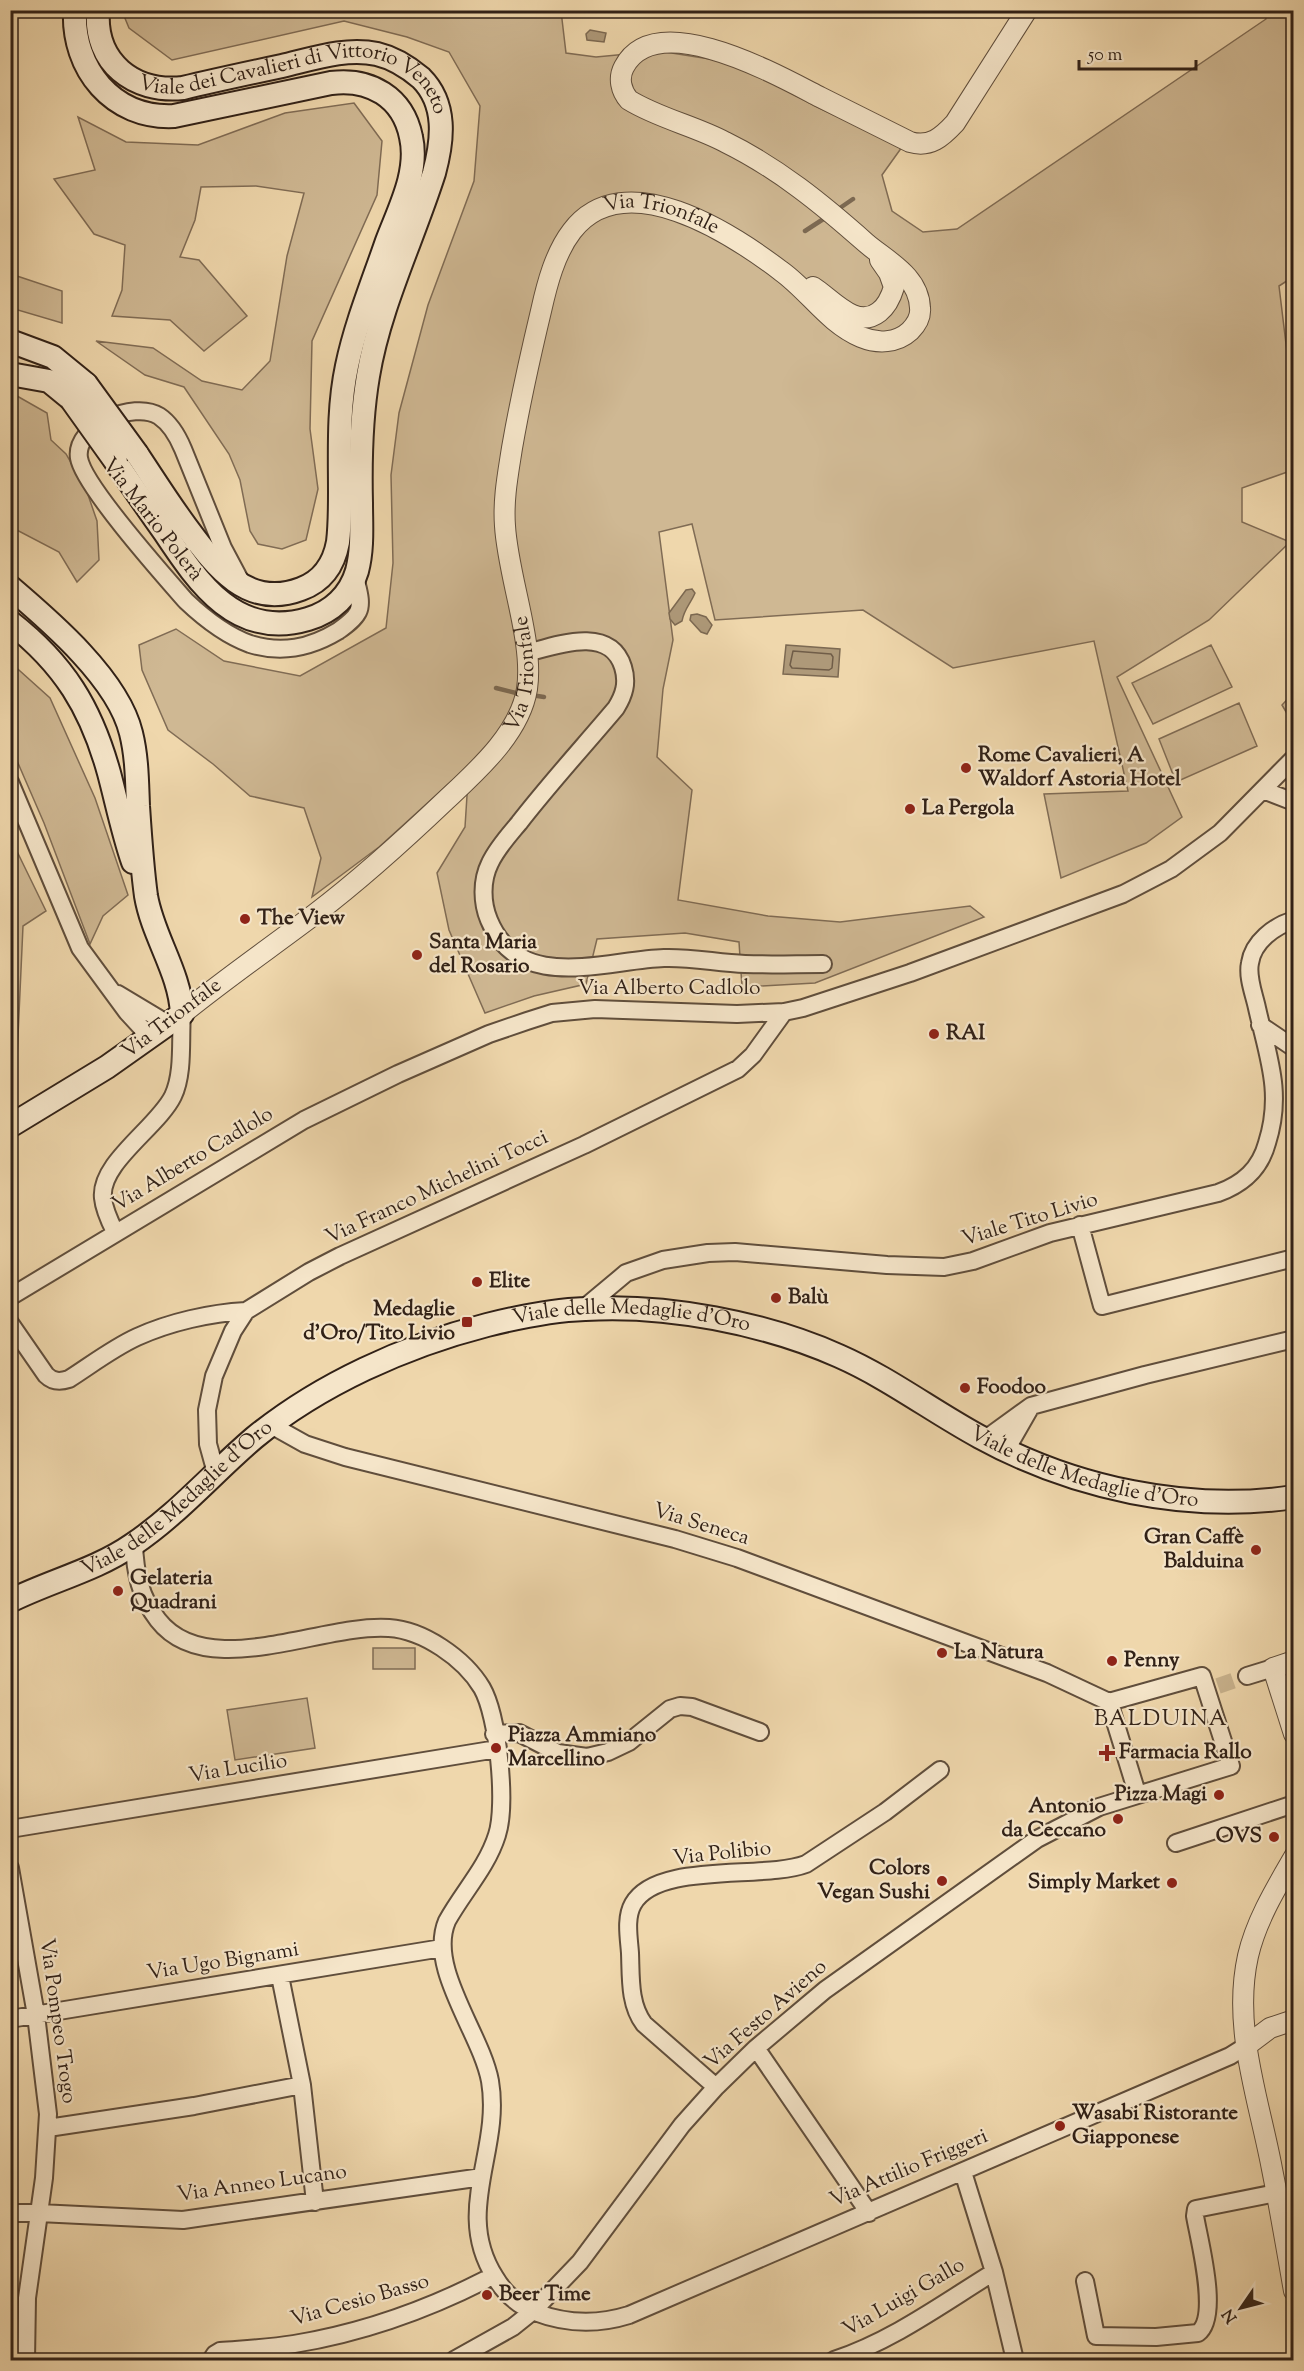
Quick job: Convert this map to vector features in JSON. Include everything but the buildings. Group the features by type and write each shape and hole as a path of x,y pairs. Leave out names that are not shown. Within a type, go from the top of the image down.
{"main road":[{"name":"Viale dei Cavalieri di Vittorio Veneto","path":"98,10 98,28 102,45 121,70 135,81 152,88 183,88 342,54 377,54 405,66 424,82 439,105 441,121 439,154 434,173 378,331 368,374 363,415 361,541 355,576 348,591 337,604 315,617 280,624 267,624 249,619 213,596 195,576 126,458"},
{"name":"Viale dei Cavalieri di Vittorio Veneto","path":"10,341 53,357 74,372 78,391 126,458 224,573 243,586 266,594 293,592 318,581 329,568 334,558 339,524 340,414 347,365 411,170 413,149 411,135 398,105 387,94 372,87 342,82 187,114 167,117 148,114 113,97 99,85 85,66 78,47 74,14"},
{"name":"Viale dei Cavalieri di Vittorio Veneto","path":"10,374 31,376 78,391"},
{"path":"10,587 55,625 79,650 107,686 128,722 136,765 146,897"},
{"path":"10,622 43,649 57,664 69,680 88,715 109,773 131,855 155,930 174,976 167,1025"},
{"name":"Via Trionfale","path":"10,1126 91,1077 167,1025"},
{"name":"Viale delle Medaglie d'Oro","path":"10,1601 108,1559 134,1544 271,1425 343,1380 425,1345 488,1325 583,1309 627,1309 683,1314 787,1335 843,1357 864,1368 984,1440 1071,1476 1114,1488 1151,1495 1214,1501 1292,1502"}],"street":[{"name":"Via Trionfale","path":"786,274 816,304 855,334 873,340 895,339 907,334 920,316 920,304 905,274 829,209 774,169 704,131 629,100 621,85 622,72 637,51 665,42 697,46 727,54 764,69 910,142 924,144 940,138 955,123 1027,10"},
{"name":"Via Trionfale","path":"167,1025 315,914 382,859 490,757 525,700 528,685 527,653 508,557 504,504 525,382 544,296 569,234 585,218 604,207 636,202 658,205 721,232 786,274 811,286 857,318 869,318 884,307 894,287 889,273 872,248"},
{"name":"Via Mario Polerà","path":"243,586 227,556 177,436 163,419 148,412 129,412 109,418 87,435 80,446 79,458 96,491 186,601 232,636 258,646 279,650 303,647 322,640 348,624 358,612 360,600 355,576"},
{"path":"527,653 562,644 598,642 611,648 616,654 623,668 625,686 616,708 538,798 490,862 484,885 485,907 492,927 508,950 527,961 561,968 664,958 746,964 823,964"},
{"name":"Via Alberto Cadlolo","path":"10,1297 279,1134 327,1108 449,1052 540,1016 563,1011 595,1009 737,1014 784,1012 826,1002 910,973 1138,887 1171,869 1208,843 1293,758"},
{"path":"10,782 76,942 113,991 167,1025 179,1062 172,1098 113,1168 103,1187 103,1201 115,1233"},
{"path":"1263,790 1293,802"},
{"name":"Viale Tito Livio","path":"583,1309 626,1273 663,1260 708,1253 735,1252 902,1266 944,1267 973,1261 1037,1237 1080,1225 1218,1193 1236,1186 1257,1166 1265,1150 1275,1109 1272,1079 1250,977 1251,956 1267,934 1293,920"},
{"name":"Via Franco Michelini Tocci","path":"216,1473 207,1436 209,1394 224,1349 246,1311 309,1272 340,1256 584,1145 738,1069 753,1054 784,1012"},
{"path":"1260,1024 1293,1048"},
{"path":"1080,1225 1102,1306 1293,1258"},
{"path":"10,1323 46,1375 51,1380 61,1381 69,1379 144,1334 198,1318 226,1312 246,1311"},
{"path":"984,1440 1031,1406 1293,1339"},
{"path":"1006,1450 1031,1406"},
{"name":"Via Seneca","path":"271,1425 305,1444 345,1457 675,1539 737,1558 1036,1669 1109,1702"},
{"path":"134,1544 136,1574 144,1599 162,1626 183,1641 198,1646 222,1649 370,1628 403,1630 436,1645 471,1674 485,1695 500,1773 502,1810 495,1843 447,1921 443,1931 442,1948"},
{"path":"1247,1676 1293,1661"},
{"path":"1273,1668 1293,1734"},
{"name":"Via Festo Avieno","path":"454,2361 513,2327 533,2311 580,2262 682,2125 716,2087 756,2048 825,1990 1028,1845 1099,1807 1137,1793 1231,1766 1213,1688 1202,1676 1109,1702"},
{"path":"1109,1702 1137,1793"},
{"path":"494,1735 519,1733 562,1755 594,1756 629,1742 662,1714 680,1706 692,1707 760,1732"},
{"name":"Via Lucilio","path":"10,1829 472,1754 494,1735"},
{"name":"Via Polibio","path":"716,2087 644,2024 638,2014 634,2001 628,1938 629,1916 633,1903 648,1888 657,1884 708,1874 792,1869 806,1864 876,1818 940,1770"},
{"path":"1176,1843 1293,1804"},
{"path":"1293,1857 1265,1911 1248,1958 1244,1982 1246,2046 1293,2290"},
{"name":"Via Pompeo Trogo","path":"10,1868 46,2081 48,2128 27,2298 26,2361"},
{"name":"Via Ugo Bignami","path":"10,2019 442,1948"},
{"name":"Via Attilio Friggeri","path":"442,1948 450,1978 482,2053 490,2081 491,2134 476,2217 480,2246 492,2272 506,2293 518,2304 533,2311 573,2322 614,2319 869,2213 1230,2056 1270,2028 1293,2020"},
{"path":"280,1976 302,2085 315,2202"},
{"path":"756,2048 869,2213"},
{"path":"48,2128 194,2106 302,2085"},
{"path":"963,2172 994,2272 1015,2361"},
{"name":"Via Anneo Lucano","path":"10,2213 183,2220 482,2177"},
{"path":"1085,2281 1096,2336 1156,2337 1198,2333 1204,2326 1208,2306 1204,2265 1195,2216 1196,2209 1276,2193"},
{"name":"Via Luigi Gallo","path":"834,2361 857,2353 914,2323 994,2272"},
{"name":"Via Cesio Basso","path":"212,2361 215,2354 220,2351 293,2344 384,2322 433,2306 485,2280"}],"shaded area":[{"path":"122,11 561,11 566,53 596,57 659,51 735,63 815,106 902,147 882,175 892,211 923,232 957,229 1266,19 1265,11 1293,11 1293,277 1279,286 1293,402 1293,470 1242,488 1242,522 1290,542 1209,620 1117,677 1182,817 1146,843 1061,878 1044,794 1128,791 1094,641 953,668 863,610 715,620 692,524 659,532 673,640 663,689 657,757 692,790 678,900 768,916 840,922 970,906 984,917 815,983 742,987 739,942 685,933 597,939 586,984 534,996 485,1013 449,930 437,873 465,827 468,780 455,778 379,847 312,897 321,858 304,808 250,796 168,730 142,670 139,645 176,629 224,661 300,676 386,628 393,563 391,475 399,413 428,305 474,181 480,106 449,52 407,37 344,21 172,60 129,28"},
{"path":"354,103 382,141 377,195 312,341 310,429 318,489 306,540 282,549 258,544 250,531 240,480 229,454 184,387 145,375 96,341 153,348 202,381 242,390 270,361 287,256 304,193 256,186 201,187 195,220 180,257 199,260 247,316 204,351 170,320 112,316 122,290 125,245 94,234 54,179 95,170 78,117 126,142 198,145 285,113"},
{"path":"11,274 62,291 62,323 11,308"},
{"path":"10,392 47,413 51,440 66,454 86,489 97,521 99,560 77,582 59,552 11,527"},
{"path":"1211,645 1232,687 1153,724 1132,683"},
{"path":"10,662 50,698 95,798 128,895 103,916 90,944 44,823 11,747"},
{"path":"1293,693 1294,721 1292,722 1282,705"},
{"path":"1239,703 1257,746 1176,782 1159,739"},
{"path":"10,837 46,911 23,926 16,1080 11,1083"},
{"path":"373,1648 415,1648 415,1669 373,1669"},
{"path":"307,1698 315,1748 235,1760 227,1710"}],"water":[{"path":"590,30 606,33 604,42 587,40 586,34"},
{"path":"692,589 695,593 682,621 675,625 669,613 686,590"},
{"path":"691,615 706,617 712,625 707,634 701,632 690,620"},
{"path":"786,645 840,649 838,677 783,674"}],"waterway":[{"path":"837,210 853,199"},
{"path":"805,231 828,216"},
{"path":"496,688 520,694"},
{"path":"531,695 544,697"}],"tunnel":[{"path":"1218,1686 1247,1676"}],"place":[{"name":"Rome Cavalieri, A Waldorf Astoria Hotel","path":"966,768"},
{"name":"La Pergola","path":"910,809"},
{"name":"The View","path":"245,919"},
{"name":"Santa Maria del Rosario","path":"417,955"},
{"name":"RAI","path":"934,1034"},
{"name":"Elite","path":"477,1282"},
{"name":"Balù","path":"776,1298"},
{"name":"Medaglie d'Oro/Tito Livio","path":"467,1322"},
{"name":"Foodoo","path":"965,1388"},
{"name":"Gran Caffè Balduina","path":"1256,1550"},
{"name":"Gelateria Quadrani","path":"118,1591"},
{"name":"La Natura","path":"942,1653"},
{"name":"Penny","path":"1112,1661"},
{"name":"Piazza Ammiano Marcellino","path":"496,1748"},
{"name":"Farmacia Rallo","path":"1107,1753"},
{"name":"Pizza Magi","path":"1219,1795"},
{"name":"Antonio da Ceccano","path":"1118,1819"},
{"name":"OVS","path":"1274,1837"},
{"name":"Colors Vegan Sushi","path":"942,1881"},
{"name":"Simply Market","path":"1172,1883"},
{"name":"Wasabi Ristorante Giapponese","path":"1060,2126"},
{"name":"Beer Time","path":"487,2295"}],"district":[{"name":"BALDUINA","path":"1161,1720"}]}
